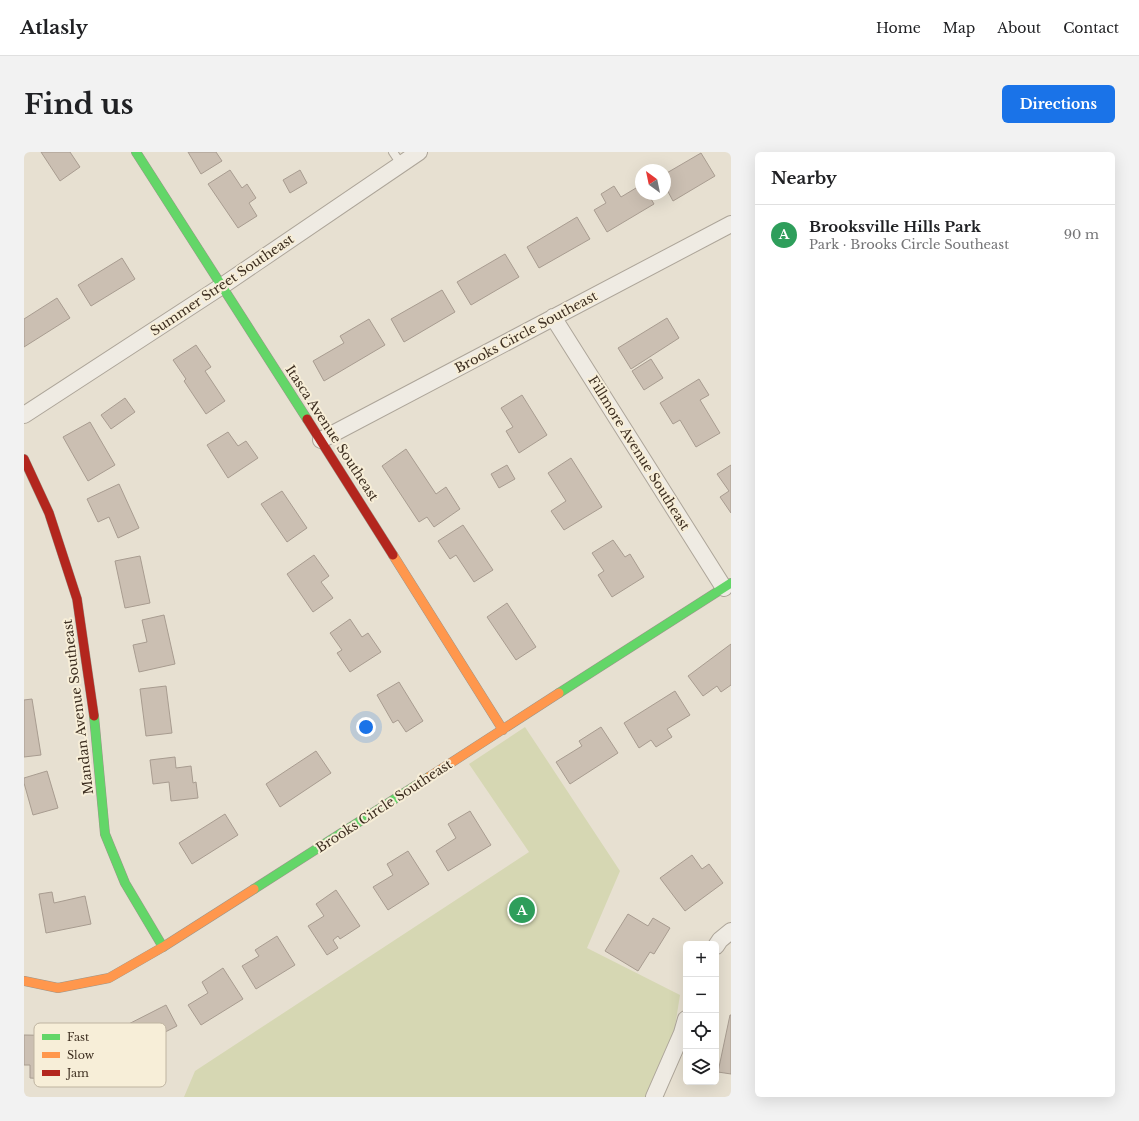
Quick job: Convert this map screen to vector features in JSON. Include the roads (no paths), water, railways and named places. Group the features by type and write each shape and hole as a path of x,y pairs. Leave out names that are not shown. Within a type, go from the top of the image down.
{"street":[{"name":"Itasca Avenue Southeast","path":"136,152 322,440 503,730"},
{"name":"Summer Street Southeast","path":"24,415 222,286 397,158 419,152"},
{"name":"Brooks Circle Southeast","path":"322,440 731,224"},
{"name":"Fillmore Avenue Southeast","path":"553,318 727,586"},
{"name":"Mandan Avenue Southeast","path":"24,459 49,512 78,599 95,726 105,834 125,882 163,948"},
{"name":"Brooks Circle Southeast","path":"24,981 58,988 109,978 163,948 727,586"},
{"path":"719,942 731,931"},
{"path":"654,1097 683,1030"}],"place":[{"name":"Brooksville Hills Park","path":"522,910"}]}
